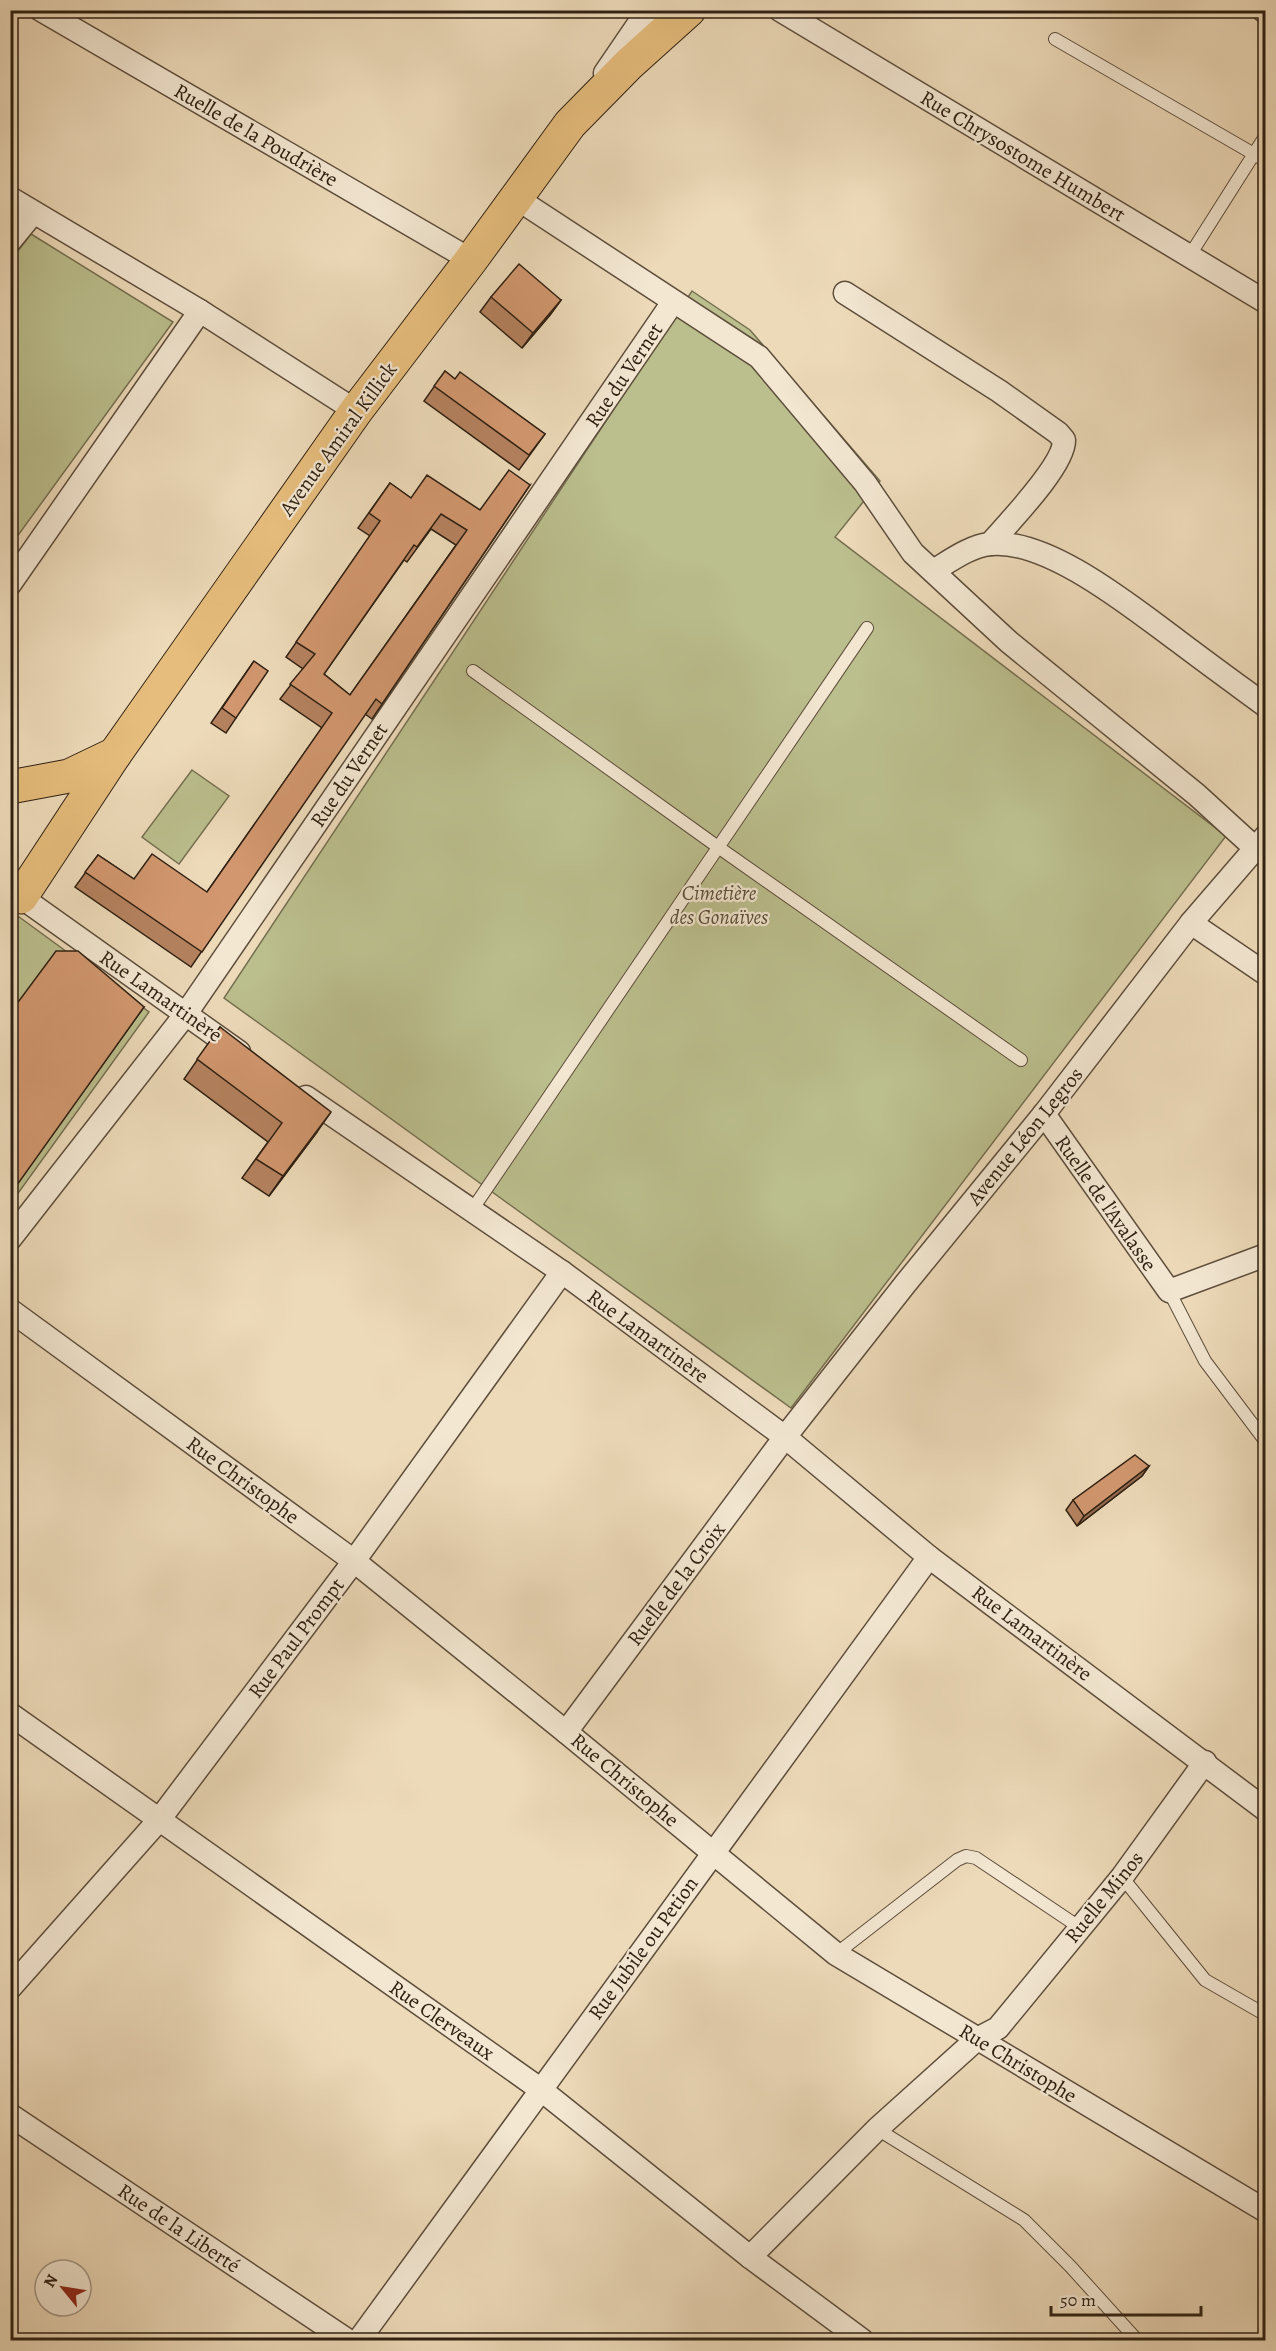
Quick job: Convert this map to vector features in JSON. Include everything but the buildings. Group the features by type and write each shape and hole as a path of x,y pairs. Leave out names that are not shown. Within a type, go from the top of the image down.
{"main road":[{"name":"Avenue Amiral Killick","path":"16,893 356,411 471,260 570,124 629,64 689,10"},
{"path":"10,787 69,776 115,754"}],"street":[{"name":"Ruelle de la Poudrière","path":"42,10 471,260"},
{"path":"570,124 648,10"},
{"name":"Rue Chrysostome Humbert","path":"780,10 1266,302"},
{"path":"10,198 200,311 356,411"},
{"path":"516,198 759,357 865,483 913,553 1009,642 1197,795 1260,842"},
{"path":"10,241 33,213"},
{"path":"845,293 999,392 1058,433 1064,440 1061,456 1038,488 990,544"},
{"name":"Rue du Vernet","path":"10,1239 185,1015 674,302"},
{"path":"10,584 200,311"},
{"path":"933,571 974,549 990,544 1030,549 1057,561 1119,597 1266,706"},
{"name":"Avenue Léon Legros","path":"785,1437 906,1283 1044,1114 1191,923 1260,842"},
{"name":"Rue Lamartinère","path":"16,893 185,1015 261,1066"},
{"path":"1191,923 1266,974"},
{"name":"Rue Lamartinère","path":"289,1086 562,1272 785,1437 929,1557 1264,1804"},
{"name":"Ruelle de l'Avalasse","path":"1044,1114 1169,1291"},
{"path":"1169,1291 1266,1255"},
{"name":"Rue Paul Prompt","path":"10,1988 159,1820 354,1561 562,1272"},
{"name":"Rue Christophe","path":"10,1310 354,1561 567,1731 837,1954 1266,2211"},
{"name":"Ruelle de la Croix","path":"567,1731 785,1437"},
{"name":"Rue Jubile ou Petion","path":"359,2340 929,1557"},
{"name":"Rue Clerveaux","path":"10,1714 540,2089 750,2258 862,2340"},
{"name":"Ruelle Minos","path":"977,2039 998,2028 1122,1877 1205,1762"},
{"path":"750,2258 877,2129 977,2039"},
{"name":"Rue de la Liberté","path":"10,2115 347,2340"}],"lane":[{"path":"1054,39 1266,161"},
{"path":"1190,255 1266,135"},
{"path":"472,1210 867,628"},
{"path":"473,670 718,847 1021,1060"},
{"path":"1169,1291 1205,1360 1266,1442"},
{"path":"837,1954 957,1860 966,1856 976,1858 1079,1927"},
{"path":"1122,1877 1205,1980 1266,2015"},
{"path":"877,2129 1024,2220 1137,2340"}],"green space":[{"path":"31,234 173,322 11,545 11,260"},
{"name":"Cimetière des Gonaïves","path":"692,291 750,330 880,481 835,537 1226,836 791,1408 224,998"},
{"path":"192,770 229,796 179,864 142,837"},
{"path":"11,911 149,1012 11,1203"}]}
